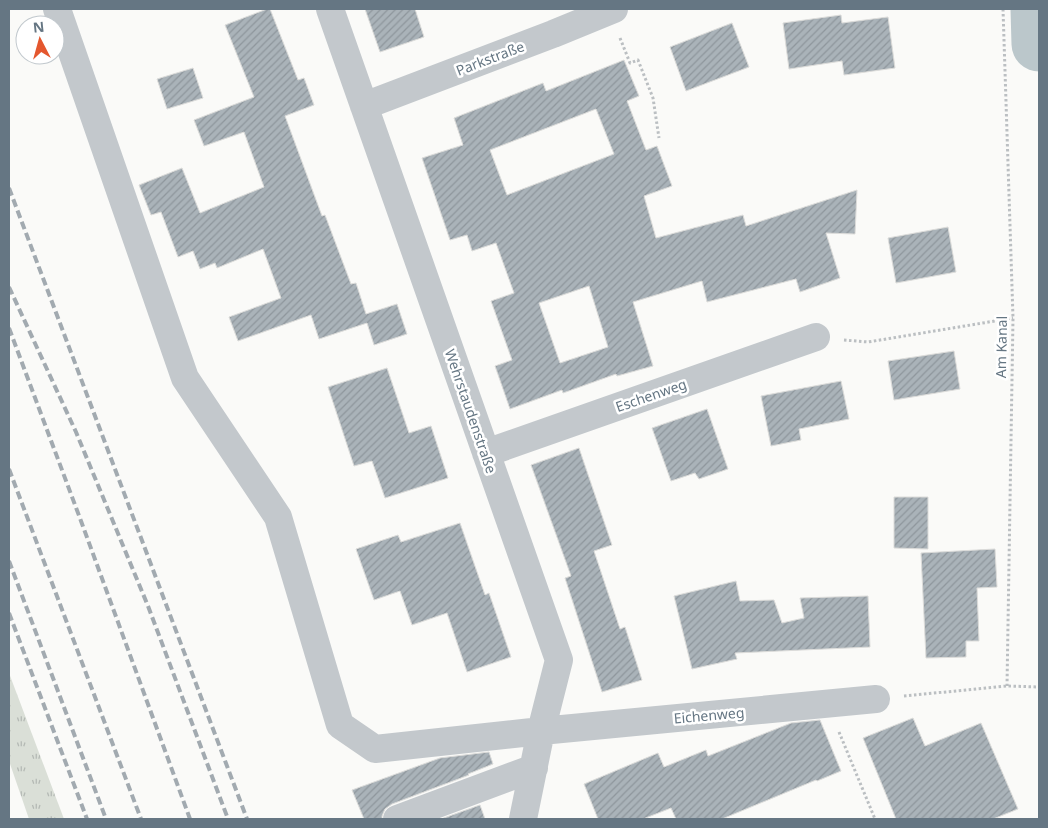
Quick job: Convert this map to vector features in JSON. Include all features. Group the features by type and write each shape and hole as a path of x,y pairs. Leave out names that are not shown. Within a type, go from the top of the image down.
{"street":[{"name":"Eichenweg","path":"57,9 185,378 278,517 340,726 375,749 876,698"},
{"name":"Wehrstaudenstraße","path":"330,9 559,660 541,731 523,819"},
{"name":"Parkstraße","path":"364,106 612,10"},
{"name":"Eschenweg","path":"486,453 816,337"},
{"path":"397,819 534,768"}],"path":[{"name":"Am Kanal","path":"1003,9 1013,318 1007,686"},
{"path":"612,10 630,63 638,60 653,98 659,138"},
{"path":"816,337 868,342 1013,318"},
{"path":"876,698 1007,686 1039,687"},
{"path":"827,703 874,819"}],"green space":[{"path":"9,673 64,819 29,819 9,761"}],"building":[{"path":"270,9 298,80 304,78 314,105 285,116 322,216 325,215 351,284 356,283 366,314 397,304 407,334 374,345 367,323 319,339 311,315 238,341 229,317 281,298 263,249 217,268 215,263 200,269 193,251 178,257 161,212 151,215 139,185 182,168 200,213 264,187 244,132 204,146 194,120 254,97 225,25"},
{"path":"365,9 415,9 424,37 380,52"},
{"path":"841,15 842,23 888,17 895,68 844,75 842,61 789,69 783,23"},
{"path":"732,23 749,67 686,91 670,47"},
{"path":"624,60 639,96 627,101 646,150 657,146 672,186 644,196 656,238 743,215 746,226 857,190 855,234 826,233 840,278 800,292 796,279 707,302 702,281 633,302 653,366 617,376 616,374 563,393 562,390 510,409 495,366 512,360 491,301 514,293 496,243 472,251 467,235 450,240 422,158 463,145 454,118 543,83 546,91","holes":["596,109 614,154 507,195 490,150","589,286 608,347 560,363 539,303"]},
{"path":"193,68 203,98 167,109 157,79"},
{"path":"948,227 956,272 896,283 888,238"},
{"path":"954,351 960,389 894,400 888,361"},
{"path":"387,368 409,433 431,426 448,478 385,498 372,461 354,466 328,387"},
{"path":"841,381 849,419 799,429 801,440 771,446 761,396"},
{"path":"707,409 728,469 699,479 695,473 671,481 652,428"},
{"path":"579,448 612,545 594,551 620,629 625,627 642,680 602,692 565,578 571,576 531,465"},
{"path":"894,497 928,497 928,549 894,548"},
{"path":"460,523 485,595 489,593 511,657 467,672 447,613 412,625 400,591 374,600 356,549 398,535 401,542"},
{"path":"995,549 997,587 977,588 979,641 966,641 966,657 926,658 921,553"},
{"path":"736,581 740,601 774,600 782,623 804,618 800,598 868,596 870,647 735,653 737,659 692,669 674,596"},
{"path":"913,718 925,746 981,723 1018,809 993,819 896,819 863,738"},
{"path":"820,720 841,771 722,819 676,819 671,808 643,819 598,819 584,784 658,753 664,767 706,750 708,756 791,723"},
{"path":"489,752 493,764 392,804 385,809 382,819 364,819 352,790 440,758"},
{"path":"480,805 485,819 441,819"}],"waterway":[{"path":"1038,9 1039,44"}],"railway":[{"path":"9,188 247,819"},
{"path":"9,287 76,432 148,606 228,819"},
{"path":"9,328 190,819"},
{"path":"9,469 141,819"},
{"path":"9,561 106,819"},
{"path":"9,613 87,819"}]}
